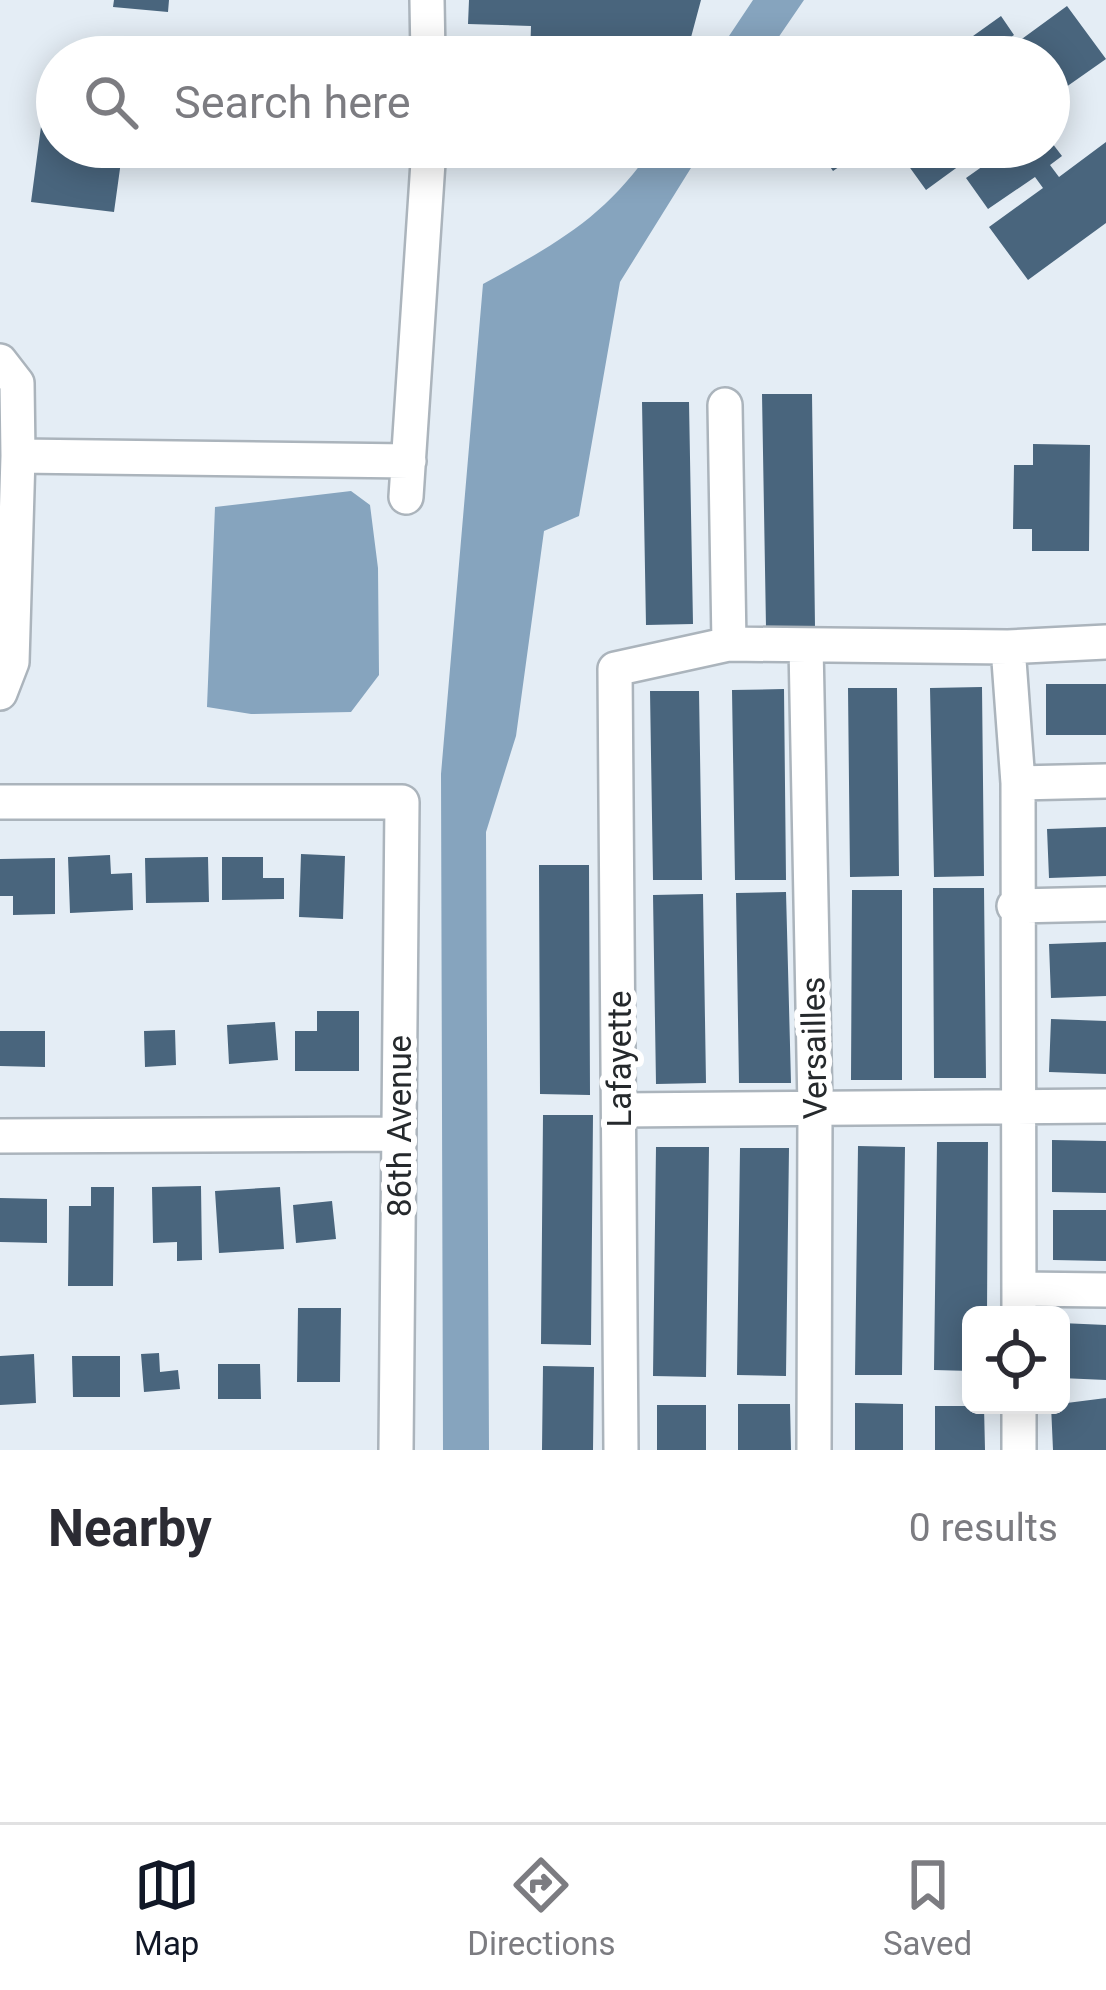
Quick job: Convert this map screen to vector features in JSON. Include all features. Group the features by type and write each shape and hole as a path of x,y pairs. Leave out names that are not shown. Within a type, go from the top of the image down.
{"street":[{"path":"427,0 428,36"},
{"path":"406,497 428,168"},
{"path":"0,362 16,383 9,397 18,456 8,499 12,662 0,693"},
{"path":"725,405 729,644 1008,647 1106,642"},
{"path":"18,456 409,461"},
{"name":"Lafayette","path":"621,1450 615,669 729,644"},
{"name":"Versailles","path":"806,646 815,1107 814,1450"},
{"path":"1008,647 1018,783 1014,906 1019,1302 1106,1290"},
{"path":"1018,783 1106,781"},
{"name":"86th Avenue","path":"0,802 402,802 397,1450"},
{"path":"1014,906 1106,904"},
{"path":"620,1110 1106,1106"},
{"path":"0,1136 399,1134"},
{"path":"1019,1414 1019,1450"}],"water":[{"path":"753,0 804,0 779,36 729,36"},
{"path":"691,168 620,282 579,516 544,531 516,736 486,832 489,1450 443,1450 441,774 483,284 578,227 635,171"},
{"path":"351,491 370,505 378,568 379,675 351,712 251,714 207,707 215,507"}],"building":[{"path":"114,0 169,0 168,12 113,7"},
{"path":"469,0 701,0 691,36 531,36 531,26 468,24"},
{"path":"1067,6 1106,59 1070,84 1070,36 1026,36"},
{"path":"1001,16 1014,35 1013,36 973,36"},
{"path":"1106,142 1106,223 1028,280 989,227 1043,188 1035,177 988,209 966,178 980,168 1052,168 1059,177"},
{"path":"36,164 36,168 120,168 114,212 31,202"},
{"path":"910,168 956,168 926,190"},
{"path":"762,394 812,394 815,627 766,627"},
{"path":"642,402 689,402 693,624 646,625"},
{"path":"1033,444 1090,445 1089,551 1032,551 1032,529 1013,529 1014,465 1033,465"},
{"path":"1046,684 1106,684 1106,735 1046,735"},
{"path":"982,687 984,876 934,877 930,688"},
{"path":"848,688 897,688 899,876 850,877"},
{"path":"784,689 786,880 735,880 732,690"},
{"path":"650,691 699,691 702,880 653,880"},
{"path":"1106,827 1106,876 1049,878 1047,829"},
{"path":"301,854 345,856 343,919 299,917"},
{"path":"110,855 111,874 132,873 133,910 70,913 68,857"},
{"path":"208,857 209,902 146,903 145,858"},
{"path":"222,857 263,857 263,878 284,878 284,899 222,900"},
{"path":"55,858 55,914 13,915 13,896 0,896 0,859"},
{"path":"539,865 589,865 590,1095 540,1094"},
{"path":"933,888 984,888 986,1078 934,1078"},
{"path":"852,890 902,890 902,1080 851,1080"},
{"path":"786,892 791,1083 739,1083 736,893"},
{"path":"703,894 706,1083 656,1084 653,895"},
{"path":"1106,942 1106,996 1051,998 1049,944"},
{"path":"317,1011 359,1011 359,1071 295,1071 295,1031 317,1031"},
{"path":"1051,1019 1106,1021 1106,1074 1049,1072"},
{"path":"275,1022 278,1060 229,1064 227,1025"},
{"path":"175,1030 176,1065 145,1067 144,1031"},
{"path":"0,1031 45,1031 45,1067 0,1066"},
{"path":"543,1115 593,1115 591,1345 541,1344"},
{"path":"1052,1140 1106,1141 1106,1193 1052,1192"},
{"path":"937,1142 988,1142 987,1306 962,1306 962,1371 934,1370"},
{"path":"858,1146 905,1147 902,1375 855,1375"},
{"path":"656,1147 709,1147 706,1377 653,1376"},
{"path":"740,1148 789,1148 786,1376 737,1375"},
{"path":"201,1186 202,1260 177,1261 177,1242 153,1243 152,1187"},
{"path":"91,1187 114,1187 113,1286 68,1286 69,1206 91,1206"},
{"path":"280,1187 284,1249 219,1253 215,1191"},
{"path":"0,1198 47,1199 47,1243 0,1242"},
{"path":"332,1201 336,1239 296,1243 293,1205"},
{"path":"1053,1210 1106,1210 1106,1261 1053,1260"},
{"path":"298,1308 341,1308 340,1382 297,1382"},
{"path":"1070,1323 1106,1325 1106,1380 1070,1378"},
{"path":"159,1353 160,1372 178,1370 180,1389 144,1392 141,1354"},
{"path":"34,1354 36,1403 0,1405 0,1356"},
{"path":"72,1356 120,1356 120,1397 73,1397"},
{"path":"218,1364 260,1364 261,1399 218,1399"},
{"path":"543,1366 594,1367 593,1450 542,1450"},
{"path":"1106,1398 1106,1450 1053,1450 1051,1414 1070,1414 1070,1403"},
{"path":"855,1403 903,1404 903,1450 855,1450"},
{"path":"738,1404 790,1404 791,1450 738,1450"},
{"path":"657,1405 706,1405 706,1450 657,1450"},
{"path":"935,1406 962,1406 962,1414 984,1414 985,1450 935,1450"}]}
